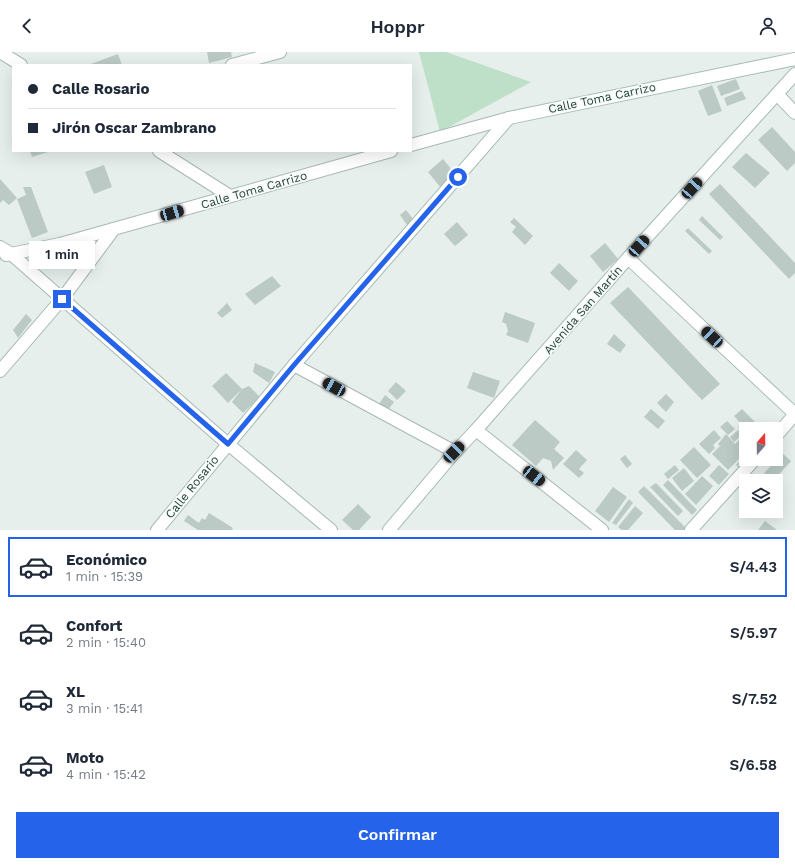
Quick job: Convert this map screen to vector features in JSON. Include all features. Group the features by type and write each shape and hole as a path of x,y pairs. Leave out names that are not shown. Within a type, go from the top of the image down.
{"street":[{"path":"0,52 19,64"},
{"path":"236,64 280,52"},
{"name":"Calle Toma Carrizo","path":"412,145 509,118 795,58"},
{"name":"Avenida San Martín","path":"389,530 454,452 476,430 628,258 795,74"},
{"path":"777,94 795,113"},
{"name":"Calle Rosario","path":"157,530 294,365 509,118"},
{"path":"161,152 230,196"},
{"name":"Calle Toma Carrizo","path":"3,252 60,244 387,152"},
{"path":"0,370 62,299 114,229"},
{"path":"3,252 62,299 228,444 331,530"},
{"path":"628,258 795,414 783,428"},
{"path":"294,365 454,452"},
{"path":"476,430 602,530"},
{"path":"691,530 749,466"}],"green space":[{"path":"419,52 446,52 531,82 440,132"}],"building":[{"path":"207,52 231,52 232,57 209,63"},
{"path":"118,54 122,64 91,64"},
{"path":"736,79 740,89 721,96 717,86"},
{"path":"712,85 722,111 708,116 698,91"},
{"path":"742,91 746,99 727,106 724,98"},
{"path":"772,127 795,152 795,163 787,171 758,140"},
{"path":"30,152 48,152 32,157"},
{"path":"746,153 770,173 755,188 732,167"},
{"path":"443,159 456,175 441,188 428,172"},
{"path":"104,165 112,187 94,194 85,172"},
{"path":"0,179 17,198 9,205 3,200 0,203"},
{"path":"720,184 795,263 795,273 789,279 709,194"},
{"path":"23,187 31,187 48,232 32,238 17,199 26,195"},
{"path":"406,210 414,220 407,225 400,215"},
{"path":"702,216 723,237 720,240 699,220"},
{"path":"514,218 533,236 525,245 512,232 516,227 510,222"},
{"path":"457,222 468,235 455,246 444,234"},
{"path":"688,228 712,251 709,254 685,231"},
{"path":"605,243 618,259 603,272 590,256"},
{"path":"559,263 578,281 569,291 550,273"},
{"path":"272,276 281,286 255,305 245,294"},
{"path":"628,287 720,384 702,400 610,303"},
{"path":"227,303 232,310 222,318 217,313"},
{"path":"505,312 535,323 528,343 506,335 508,331 506,324 502,322"},
{"path":"26,314 32,320 18,338 13,330"},
{"path":"614,334 626,345 620,353 607,344"},
{"path":"255,363 275,372 269,383 253,372"},
{"path":"473,372 500,381 494,398 467,388"},
{"path":"226,373 242,389 228,403 212,386"},
{"path":"396,382 406,391 397,400 388,391"},
{"path":"249,386 260,397 243,413 232,402 242,389"},
{"path":"666,394 674,402 666,412 657,403"},
{"path":"385,395 394,402 388,410 379,404"},
{"path":"651,409 665,421 658,429 644,417"},
{"path":"742,409 755,422 739,422 734,416"},
{"path":"535,420 560,442 554,449 564,458 553,470 551,461 543,458 536,466 512,445"},
{"path":"727,421 735,429 728,435 720,427"},
{"path":"714,430 721,438 713,445 715,448 709,454 699,444"},
{"path":"738,430 739,431 739,438 734,442 730,437"},
{"path":"726,434 735,444 739,440 739,459 728,470 712,454 720,446 718,444"},
{"path":"694,447 711,465 697,478 680,460"},
{"path":"576,450 587,460 579,469 584,473 579,478 563,464"},
{"path":"783,454 791,461 779,474 764,474 771,466 783,466"},
{"path":"625,455 632,464 627,468 620,459"},
{"path":"739,461 739,466 742,466 739,468 736,465"},
{"path":"675,465 679,470 668,479 664,474"},
{"path":"719,465 729,474 719,485 709,476"},
{"path":"684,468 694,481 682,491 672,478"},
{"path":"702,476 713,486 696,505 685,494"},
{"path":"668,480 697,510 692,515 663,485"},
{"path":"656,483 683,511 678,516 650,487"},
{"path":"644,486 687,530 675,530 638,492"},
{"path":"613,487 627,497 609,522 595,511"},
{"path":"629,499 633,503 616,525 612,523"},
{"path":"358,504 371,517 359,530 353,530 342,520"},
{"path":"635,506 643,513 628,530 622,530 618,527"},
{"path":"209,513 233,528 232,530 198,530 184,521 188,515 199,523 202,518 205,520"},
{"path":"765,521 777,530 758,530"}],"route":[{"path":"62,299 228,444 294,365 458,177"}]}
